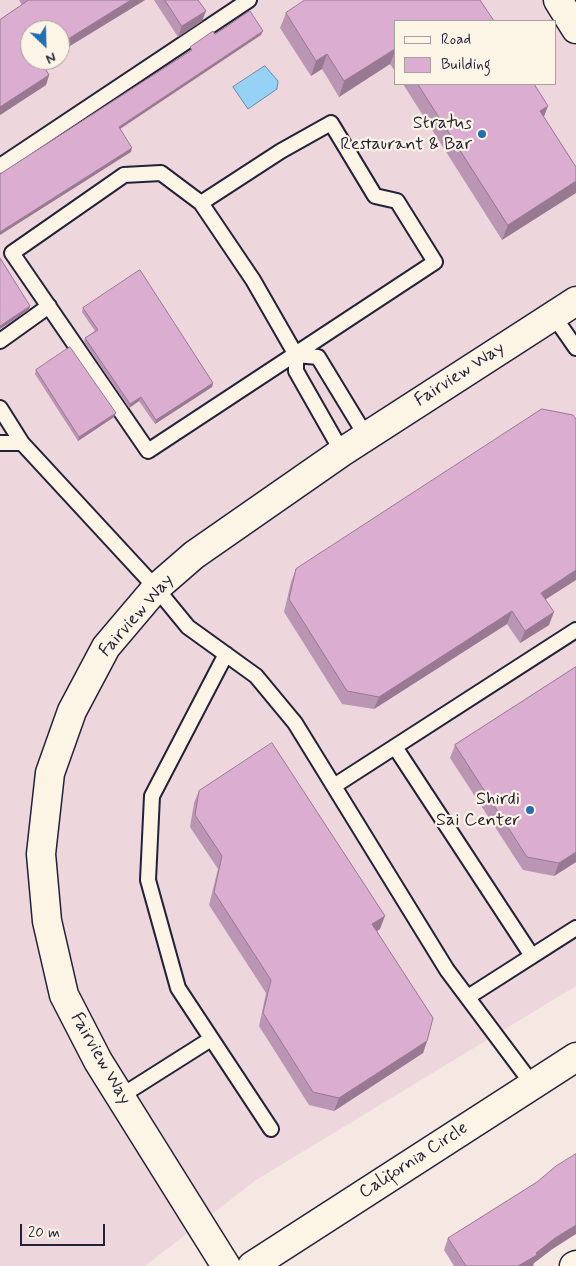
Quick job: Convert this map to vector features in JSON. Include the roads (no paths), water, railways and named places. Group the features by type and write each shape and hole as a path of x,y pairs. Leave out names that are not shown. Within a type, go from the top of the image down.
{"street":[{"path":"558,0 576,29"},
{"name":"Fairview Way","path":"226,1266 84,1038 64,995 47,921 41,854 50,774 72,711 106,647 156,588 194,554 366,436 576,300"},
{"name":"California Circle","path":"252,1266 576,1057"}],"lane":[{"path":"0,166 249,0"},
{"path":"201,204 281,151 331,123 375,196 397,201 435,262 296,355 148,451 12,253 124,175 161,173 201,204 252,280 296,355 296,371 342,452"},
{"path":"0,341 49,306"},
{"path":"553,315 576,348"},
{"path":"296,355 318,357 366,436"},
{"path":"0,408 22,443 156,588 188,627 256,676 289,716 447,970 533,1085"},
{"path":"0,443 22,443"},
{"path":"334,786 576,630"},
{"path":"226,654 152,796 148,880 178,988 271,1129"},
{"path":"395,746 532,956"},
{"path":"468,997 576,928"},
{"path":"121,1096 211,1039"}],"water":[{"path":"265,66 278,81 277,89 248,109 233,87"}],"place":[{"name":"Stratus Restaurant & Bar","path":"482,134"},
{"name":"Shirdi Sai Center","path":"530,810"}]}
